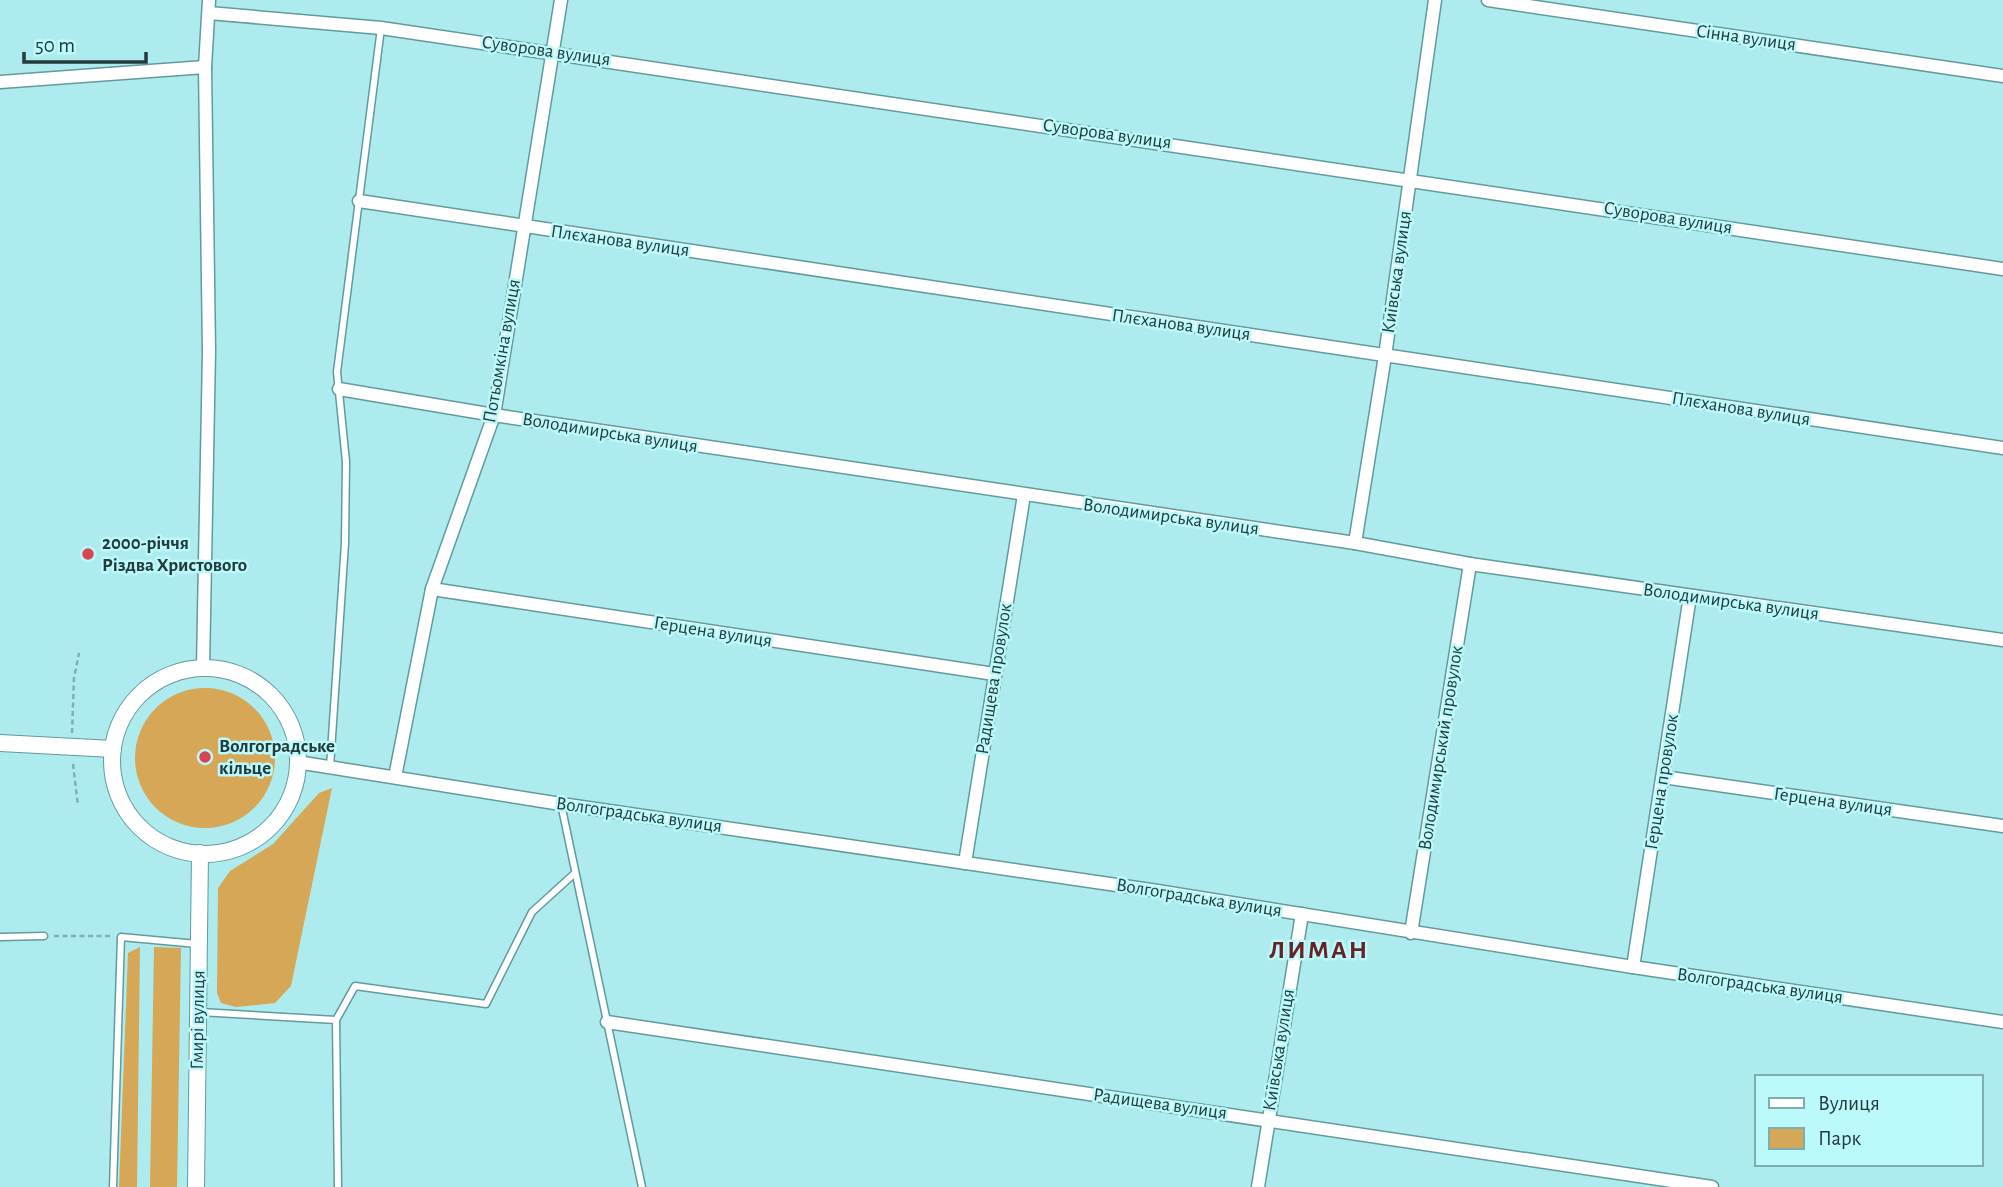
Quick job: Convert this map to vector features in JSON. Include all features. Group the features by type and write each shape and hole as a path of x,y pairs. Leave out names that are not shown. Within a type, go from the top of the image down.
{"street":[{"name":"Потьомкіна вулиця","path":"396,777 432,589 494,415 561,0"},
{"name":"Київська вулиця","path":"1355,543 1385,356 1435,0"},
{"name":"Сінна вулиця","path":"1488,0 2003,76"},
{"name":"Суворова вулиця","path":"209,6 554,52 2003,269"},
{"path":"202,668 209,351 205,67 209,6"},
{"path":"0,82 205,67"},
{"name":"Плєханова вулиця","path":"359,201 2003,448"},
{"name":"Володимирська вулиця","path":"339,389 494,415 1355,543 1470,564 2003,640"},
{"name":"Радищева провулок","path":"965,863 1024,495"},
{"name":"Володимирський провулок","path":"1411,933 1470,564"},
{"name":"Герцена вулиця","path":"432,589 994,674"},
{"name":"Герцена провулок","path":"1633,967 1690,596"},
{"path":"202,668 229,671 254,681 274,698 289,720 297,746 297,777 287,806 273,825 256,839 235,849 213,853 170,847 144,831 124,807 114,778 113,749 121,721 135,699 154,683 177,672 202,668"},
{"path":"0,743 113,749"},
{"name":"Волгоградська вулиця","path":"297,762 2003,1022"},
{"name":"Герцена вулиця","path":"1663,777 2003,827"},
{"name":"Гмирі вулиця","path":"196,1187 200,853"},
{"name":"Київська вулиця","path":"1258,1187 1302,914"},
{"name":"Радищева вулиця","path":"607,1021 1712,1187"}],"lane":[{"path":"330,767 345,530 346,462 337,372 380,28"},
{"path":"561,804 642,1187"},
{"path":"338,1187 336,1020 355,986 486,1004 531,912 575,873"},
{"path":"0,937 44,936"},
{"path":"113,1187 121,937 199,944"},
{"path":"198,1012 336,1020"}],"path":[{"path":"78,806 72,747 74,678 79,653"},
{"path":"44,936 121,937"}],"green space":[{"path":"205,688 232,693 255,708 270,731 275,758 270,785 255,808 232,823 205,828 178,823 155,808 140,785 135,758 140,731 155,708 178,693"},
{"path":"332,788 291,986 275,1003 236,1007 221,1003 217,993 218,888 230,871 273,844 319,793"},
{"path":"140,947 137,1187 119,1187 128,953"},
{"path":"154,947 181,948 177,1187 150,1187"}],"place":[{"name":"2000-річчя Різдва Христового","path":"88,554"},
{"name":"Волгоградське кільце","path":"205,757"}],"district":[{"name":"ЛИМАН","path":"1319,950"}]}
